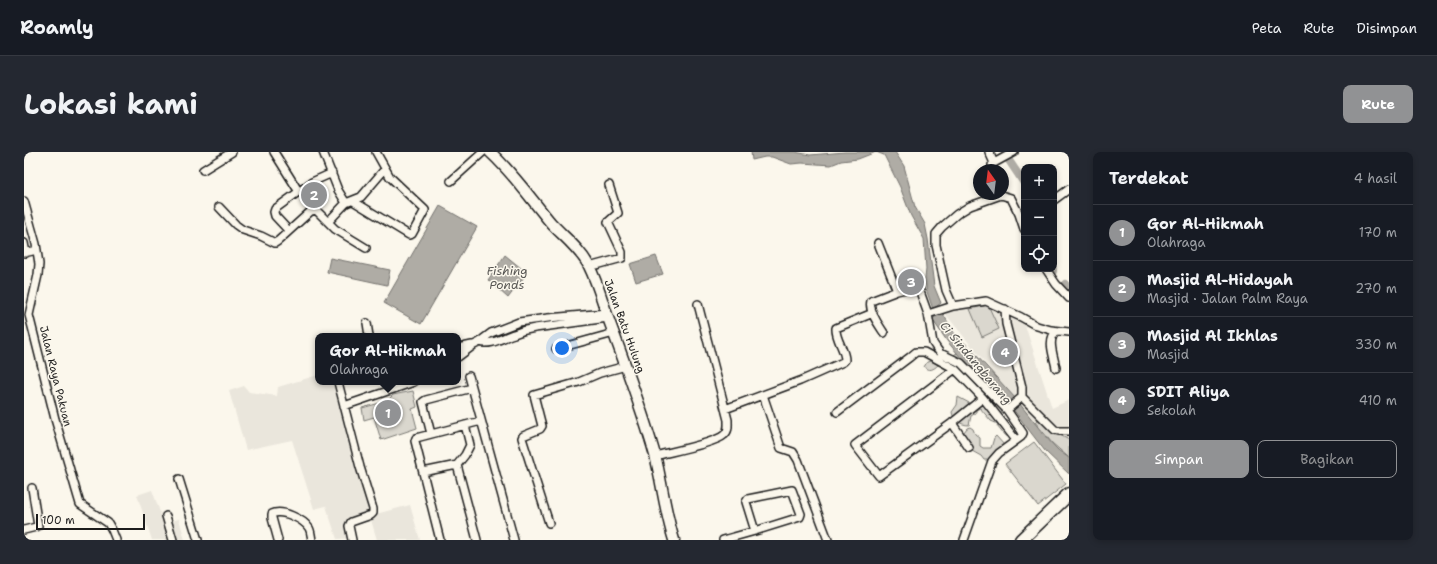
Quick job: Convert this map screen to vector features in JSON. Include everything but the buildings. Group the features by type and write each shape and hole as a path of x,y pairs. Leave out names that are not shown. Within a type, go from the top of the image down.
{"highway":[{"path":"1021,540 1069,494"},
{"path":"1032,540 1069,506"}],"street":[{"path":"203,170 232,152"},
{"path":"274,152 299,192"},
{"path":"323,152 341,198 404,233 409,235 412,234 425,210 395,182 384,169 376,152"},
{"path":"451,181 484,152"},
{"name":"Jalan Batu Hulung","path":"490,152 517,180 552,223 582,255 599,288 607,315 638,398 655,456 674,540"},
{"path":"989,152 993,164"},
{"path":"996,164 1003,158 1013,153"},
{"path":"328,222 350,202 361,197 384,169"},
{"path":"289,231 275,216 275,209 317,179 332,173"},
{"path":"589,267 622,258 623,256 608,222 618,214 609,185"},
{"path":"1057,198 1069,189"},
{"path":"1009,197 1011,198 1021,220"},
{"path":"953,306 948,297 944,284 936,242 937,232 958,214 970,206 985,200"},
{"name":"Jalan Raya Pakuan","path":"24,201 37,250 39,264 29,315 54,413 80,504 108,523 116,540"},
{"path":"219,207 236,225 243,230 261,236 275,243 313,210 316,210 335,229 366,248"},
{"path":"24,243 25,253 37,250"},
{"path":"878,243 897,291"},
{"path":"1048,272 1060,290 1069,298"},
{"path":"884,333 872,313 870,305 871,301 897,291 914,287 918,288 930,314 933,343 937,349 940,353 961,363 1008,408 1023,433 1021,437 999,453 992,461 964,540"},
{"path":"930,314 953,306 983,301 1005,309 1037,326 1057,331 1069,332"},
{"path":"655,456 712,441 724,436 727,432 728,426 725,409 698,304"},
{"path":"1005,309 1006,324 1021,383 1019,399 1008,408"},
{"path":"725,409 763,396 844,362 845,355 836,328 872,313"},
{"path":"461,347 491,343 518,332 535,328 607,315"},
{"path":"367,323 369,333"},
{"path":"1056,368 1050,342 1052,336 1057,331"},
{"path":"556,349 614,333"},
{"path":"461,355 477,344"},
{"path":"837,412 916,352 924,352 955,369 983,398 1016,440"},
{"path":"549,523 522,438 523,436 540,429 542,426 534,394 579,382 600,373 626,366"},
{"path":"955,369 854,445 879,476 952,423 983,398"},
{"path":"469,376 514,540"},
{"path":"339,385 373,513 351,522 349,526 352,539"},
{"path":"344,406 405,385"},
{"path":"431,434 423,402 472,388"},
{"path":"763,396 781,448 793,452 798,460 828,540"},
{"path":"1019,399 1052,428 1059,431 1069,431"},
{"path":"440,540 415,441 416,438 481,422"},
{"path":"952,423 969,448"},
{"path":"423,472 457,465 470,445 465,425"},
{"path":"457,465 477,540"},
{"path":"179,479 198,540"},
{"path":"24,530 38,526 32,488"},
{"path":"723,540 755,531 800,518 801,514 792,490 747,500 755,531"},
{"path":"278,540 272,516 274,513 288,514 305,524 309,529 312,540"},
{"path":"166,516 173,540"}],"shaded area":[{"path":"988,303 1023,319 1052,408 1069,400 1069,458 1058,450 1045,436 943,311"},
{"path":"988,305 999,329 982,337 970,309"},
{"path":"937,353 952,357 958,353 963,357 962,362 977,373 974,374 1003,408 1000,416 1012,427 1013,430 1008,436 1005,436 997,426 998,424 991,421 980,408 971,416 969,425 960,423 956,420 952,412 957,405 958,397 971,404 976,402 975,394 966,385 965,381 954,376 946,367 938,365 930,370 924,367 927,362 935,360 935,355"},
{"path":"315,376 315,385 340,385 376,514 410,505 420,540 377,540 371,520 354,525 354,538 337,539 326,506 314,509 292,440 246,450 229,391 244,386 249,392 277,396 278,387"},
{"path":"413,391 417,407 412,409 417,428 381,440 374,417 364,420 362,408 387,401 393,395"},
{"path":"1043,415 1058,434 1069,440 1069,459 1052,443 1035,422"},
{"path":"970,427 980,438 980,446 983,448 991,448 996,436 1004,445 993,457 984,460 981,456 972,451 970,441 965,439 964,432"},
{"path":"1034,442 1066,484 1038,506 1005,464"},
{"path":"152,490 164,523 179,519 185,540 152,540 137,495"}],"water":[{"path":"751,152 795,152 810,155 845,152 876,152 858,159 841,161 831,165 802,163 791,164 772,157 752,160"},
{"path":"876,152 895,152 904,166 915,207 925,224 934,286 941,303 933,309 926,289 924,239 911,216 900,187 884,155"},
{"path":"440,206 477,227 421,324 384,303"},
{"name":"Fishing Ponds","path":"505,255 527,273 508,298 488,280"},
{"path":"656,256 663,274 636,282 630,264"},
{"path":"330,258 390,270 387,285 327,272"},
{"name":"Ci Sindangbarang","path":"942,312 957,338 967,345 1016,399 1006,407 962,359 932,319"},
{"path":"1019,403 1045,436 1058,450 1069,458 1069,474 1045,451 1012,408"}],"waterway":[{"path":"1005,152 1021,178"},
{"path":"1065,284 1069,288"}],"place":[{"name":"Masjid Al-Hidayah","path":"314,195"},
{"name":"Masjid Al Ikhlas","path":"911,282"},
{"name":"SDIT Aliya","path":"1005,352"},
{"name":"Gor Al-Hikmah","path":"388,413"}]}
